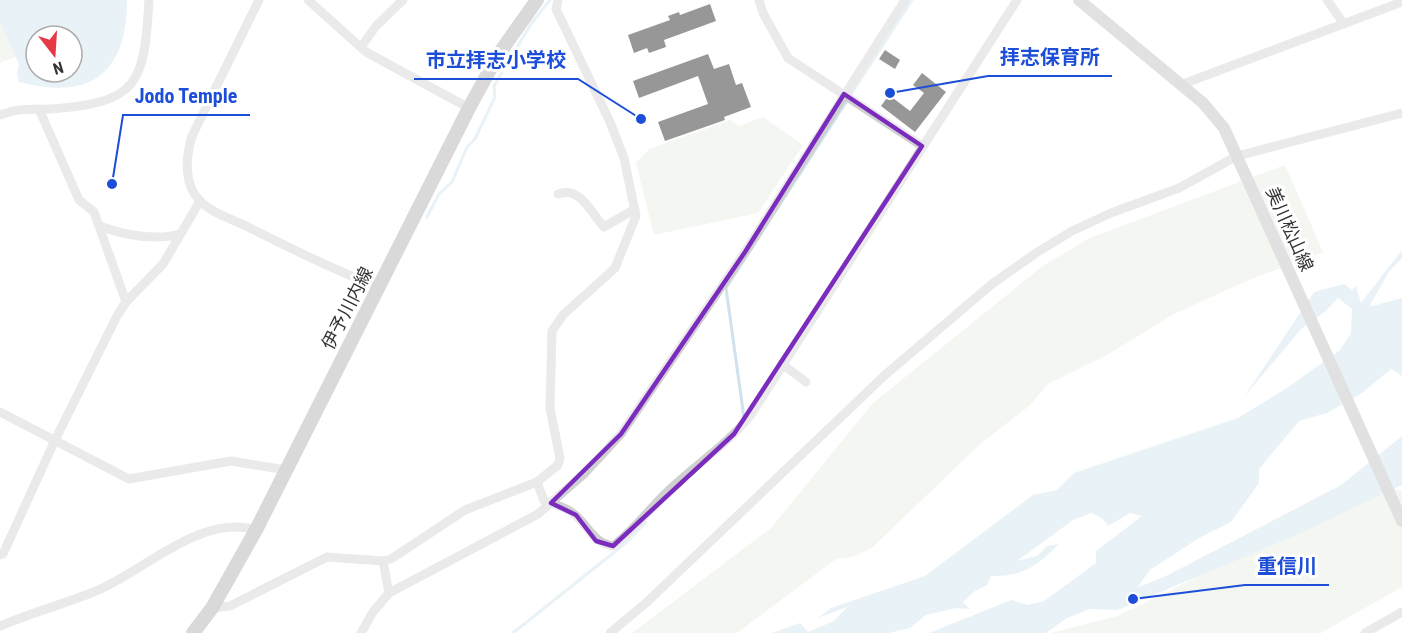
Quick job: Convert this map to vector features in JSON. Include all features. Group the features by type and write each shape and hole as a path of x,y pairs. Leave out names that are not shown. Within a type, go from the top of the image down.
{"main road":[{"name":"伊予川内線","path":"193,633 212,608 255,530 469,108 498,55 537,0"},
{"name":"美川松山線","path":"1079,0 1183,84 1224,128 1402,521"}],"street":[{"path":"0,115 24,107 39,109 106,102 123,93 135,77 143,60 149,0"},
{"path":"259,0 187,151 188,179 200,201 327,266 378,287"},
{"path":"308,0 361,47 469,108"},
{"path":"361,47 376,26 403,0"},
{"path":"212,608 230,606 327,557 383,561 396,556 465,510 537,482 555,469 560,458 550,408 552,331 563,315 615,268 636,216 624,158 614,131 556,9 558,0"},
{"path":"759,0 763,13 788,58 921,146"},
{"path":"361,633 373,612 389,593 538,514 591,467 621,434 745,252 905,0"},
{"path":"537,482 540,496 576,515 596,541 613,546 635,528 665,494 742,425 1017,0"},
{"path":"1327,0 1344,24"},
{"path":"1183,84 1402,2"},
{"path":"39,109 79,200 94,212 126,302"},
{"path":"610,633 676,575 885,375 992,284 1028,258 1072,231 1111,213 1179,188 1240,161 1402,113"},
{"path":"558,194 570,192 579,195 604,227 634,209"},
{"path":"0,555 3,554 55,440 126,302 163,264 200,201"},
{"path":"99,226 123,234 161,238 180,234"},
{"path":"782,364 806,382"},
{"path":"0,412 129,479 231,461 286,470"},
{"path":"0,626 97,591 180,543 230,526 255,530"},
{"path":"383,561 389,593"},
{"path":"1365,633 1402,612"}],"highlighted area":[{"path":"844,94 922,146 734,434 613,546 596,541 576,515 551,503 621,434 745,252"}],"shaded area":[{"path":"0,23 16,57 1,62 0,68"},
{"path":"763,117 803,145 758,213 654,235 636,163 649,149 730,120 739,126"},
{"path":"1285,165 1323,252 1251,279 1174,314 1107,355 1048,384 1029,406 979,445 873,547 855,556 836,559 737,633 632,633 771,528 873,403 1044,265 1090,238"},
{"path":"1368,482 1402,491 1402,587 1321,633 1051,633 1117,616 1151,600 1237,557"}],"water":[{"path":"0,0 127,0 120,46 112,63 100,76 85,84 66,87 29,84 84,84 84,24 24,24 24,83 19,82 17,74 19,64 0,23"},
{"path":"1402,250 1402,258 1388,273 1369,307 1402,298 1402,376 1391,369 1362,393 1327,413 1299,421 1259,469 1259,483 1231,522 1199,538 1150,570 1137,588 1168,575 1341,485 1402,436 1402,485 1294,536 1118,610 1090,609 1067,618 1046,633 929,633 1011,600 1028,605 1044,601 1096,563 1096,551 1142,516 1130,513 1108,526 1102,518 1091,513 1073,520 1017,561 1037,556 1047,546 1059,544 1029,569 1012,575 991,576 987,585 975,591 963,602 970,609 956,608 926,615 910,628 889,633 772,633 800,623 808,632 834,621 847,607 818,618 831,608 925,576 1033,495 1057,490 1074,473 1238,418 1287,388 1340,350 1351,333 1352,309 1338,298 1326,311 1301,329 1244,397 1314,292 1344,284 1352,290 1356,286 1361,303"}],"building":[{"path":"710,4 716,21 664,40 666,47 649,53 647,48 634,53 628,35 670,20 668,16 679,12 680,15"},
{"path":"885,50 900,60 895,69 879,59"},
{"path":"708,54 714,69 729,64 736,85 742,83 751,107 724,117 725,120 665,141 658,122 708,104 698,76 639,98 633,81"},
{"path":"922,73 946,92 915,132 881,106 889,95 910,111 924,93 913,85"}],"waterway":[{"path":"427,217 439,194 452,182 467,147 475,139 495,97 494,86 531,24 550,0"},
{"path":"744,418 726,288 912,0"},
{"path":"513,633 627,542 646,522"}],"place":[{"name":"拝志保育所","path":"890,93"},
{"name":"市立拝志小学校","path":"641,119"},
{"name":"Jodo Temple","path":"112,184"},
{"name":"重信川","path":"1133,599"}]}
